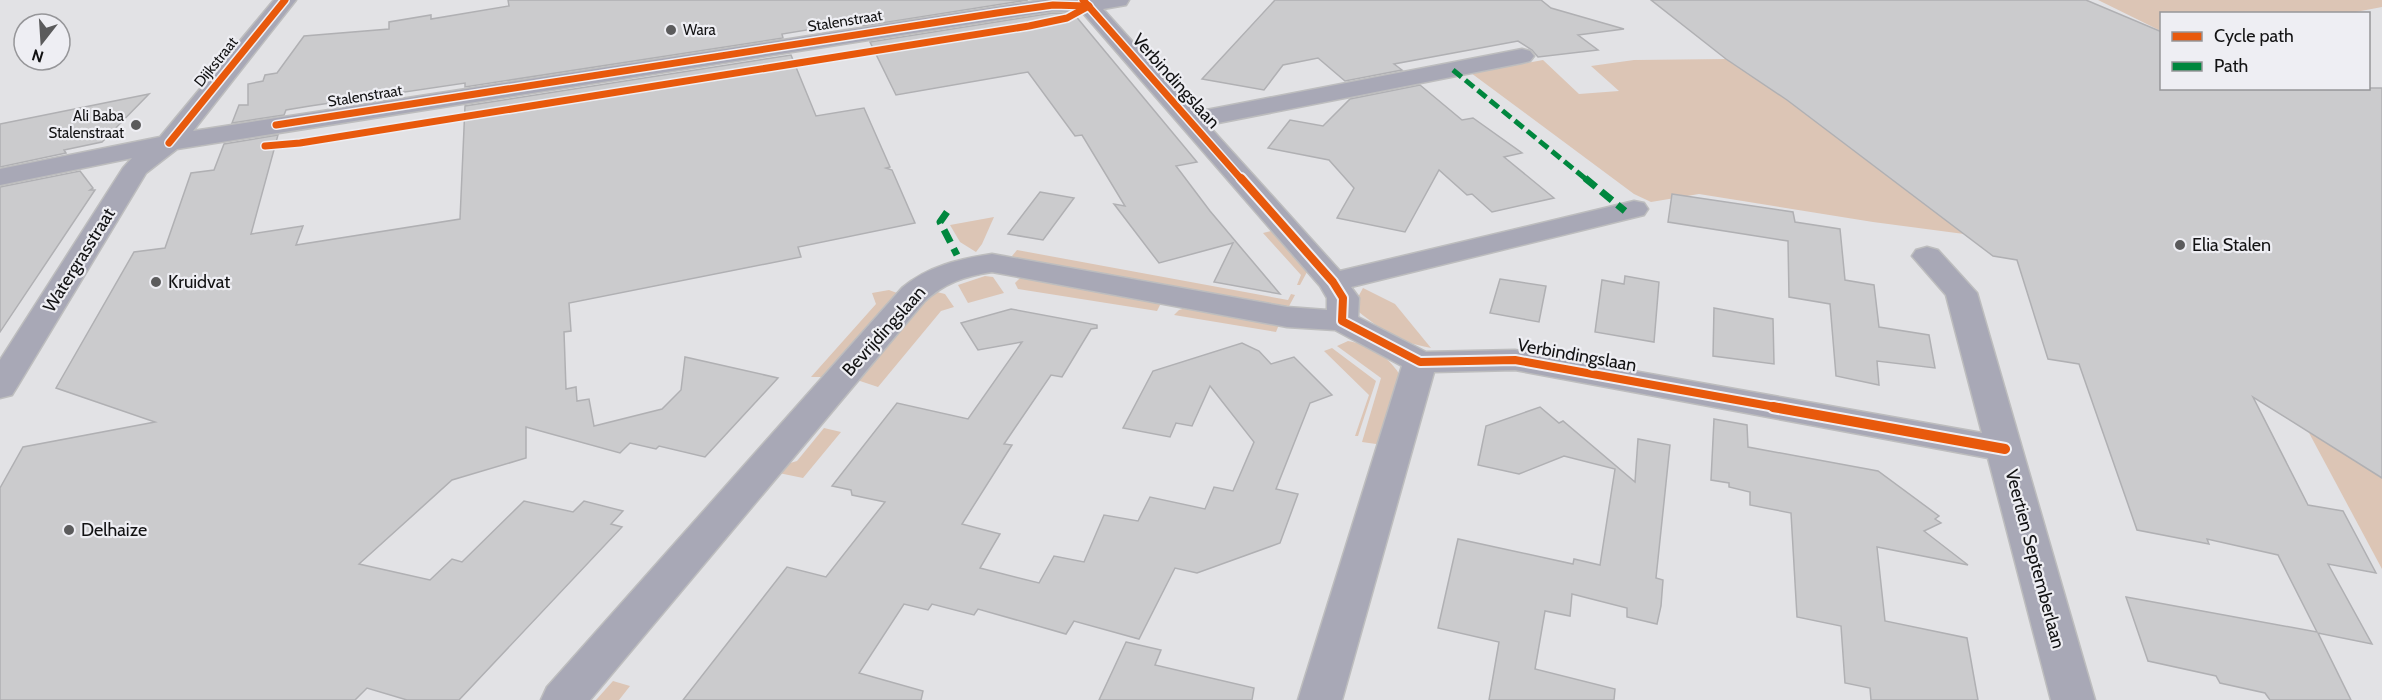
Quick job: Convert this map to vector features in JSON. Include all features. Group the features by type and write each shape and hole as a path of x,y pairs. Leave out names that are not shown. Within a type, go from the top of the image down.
{"street":[{"name":"Dijkstraat","path":"169,142 285,0"},
{"name":"Stalenstraat","path":"0,177 169,142 303,132 1023,18 1067,18 1086,3 1118,0"},
{"name":"Verbindingslaan","path":"1086,3 1333,282 1343,298 1342,321 1420,362 1515,360 2005,449"},
{"name":"Verbindingslaan","path":"1189,121 1522,56"},
{"name":"Stalenstraat","path":"0,196 136,168 251,148 303,132"},
{"name":"Watergrasstraat","path":"0,387 136,168 169,142"},
{"path":"1333,282 1634,208"},
{"name":"Veertien Septemberlaan","path":"1927,256 1961,293 2073,700"},
{"name":"Bevrijdingslaan","path":"563,700 913,295 934,278 963,266 992,263 1287,317 1342,321"},
{"path":"1320,700 1420,362"}],"shaded area":[{"path":"2098,0 2382,0 2382,7 2356,12 2160,12 2160,31"},
{"path":"1726,59 1787,100 1964,234 1699,194 1651,202 1634,194 1471,73 1543,60 1579,94 1619,91 1591,66 1634,60"},
{"path":"994,217 976,252 960,242 950,225"},
{"path":"1271,231 1307,272 1300,285 1297,285 1301,275 1263,233"},
{"path":"1017,250 1288,300 1291,294 1295,295 1287,310 1015,259 1012,256"},
{"path":"985,276 993,277 1004,293 968,303 958,285"},
{"path":"1022,276 1157,301 1160,305 1157,311 1018,289 1015,283"},
{"path":"1363,288 1395,304 1431,348 1410,343 1392,335 1359,312 1357,299"},
{"path":"889,290 897,293 898,298 827,377 811,377 876,304 872,293"},
{"path":"933,291 945,294 954,307 941,311 878,387 857,380 857,374"},
{"path":"1189,307 1280,322 1276,332 1174,315 1179,310"},
{"path":"1348,341 1364,345 1379,353 1401,377 1382,442 1376,444 1362,442 1381,378 1337,346"},
{"path":"1332,348 1376,381 1358,436 1355,436 1369,395 1324,351"},
{"path":"824,428 841,432 803,478 774,472 780,466 797,461"},
{"path":"2308,431 2382,478 2382,569"},
{"path":"613,681 630,686 619,700 596,700"}],"building":[{"path":"508,0 1028,0 863,26 861,21 782,34 783,38 465,87 465,83 310,106 286,110 284,115 232,123 239,105 248,105 248,84 263,81 265,75 277,73 304,36 389,29 389,22 431,15 431,19 509,6"},
{"path":"1275,0 1541,0 1551,8 1624,29 1578,35 1598,50 1538,57 1518,41 1394,64 1402,70 1345,81 1318,58 1283,65 1264,90 1202,79"},
{"name":"Elia Stalen","path":"1651,0 2086,0 2160,31 2160,90 2370,90 2370,88 2382,88 2382,478 2253,397 2308,505 2343,511 2376,573 2328,564 2372,644 2318,633 2351,700 2270,700 2265,693 2220,683 2216,676 2148,661 2126,597 2317,632 2278,555 2207,539 2209,544 2137,530 2079,364 2048,359 2017,260 1993,256 1787,100 1726,59"},
{"path":"1053,13 1074,14 1197,162 1176,166 1210,211 1280,294 1214,282 1233,243 1159,263 1114,204 1125,206 1082,135 1075,136 1028,72 896,95 870,42"},
{"path":"791,55 816,116 864,108 890,167 886,168 892,170 915,223 798,247 801,257 569,303 571,331 564,332 566,389 576,387 577,401 589,399 594,426 662,409 681,390 685,357 778,378 705,457 659,446 656,449 630,443 620,453 526,427 526,458 452,480 359,564 430,580 452,559 462,562 524,501 573,512 584,501 623,511 611,524 622,527 459,700 407,700 367,688 355,700 0,700 0,488 23,447 155,422 56,388 134,252 165,248 191,173 214,170 224,144 278,135 251,234 303,226 296,245 460,219 465,106"},
{"path":"1420,85 1462,120 1473,118 1522,153 1504,157 1554,198 1492,212 1472,194 1467,195 1439,170 1405,232 1337,218 1354,188 1329,160 1268,148 1290,120 1323,126 1350,99"},
{"path":"149,94 102,142 64,150 66,153 0,167 0,124"},
{"path":"80,171 93,188 90,190 95,190 0,332 0,187"},
{"path":"1040,192 1074,198 1043,240 1008,234"},
{"path":"1672,194 1793,212 1795,222 1840,229 1845,280 1874,285 1879,327 1929,335 1935,368 1877,361 1879,385 1836,376 1830,304 1789,297 1788,241 1668,222"},
{"path":"1625,276 1659,282 1654,342 1595,332 1602,280 1624,284"},
{"path":"1500,279 1546,286 1539,322 1490,313"},
{"path":"1714,308 1773,319 1774,364 1713,356"},
{"path":"1011,309 1097,325 1097,328 1091,329 1062,377 1051,375 1004,444 1012,445 962,524 1000,534 980,568 1039,583 1054,556 1084,562 1104,515 1138,521 1150,497 1205,509 1214,487 1233,491 1254,442 1210,386 1192,426 1176,423 1170,437 1123,428 1153,371 1242,343 1259,351 1271,364 1294,357 1332,395 1310,403 1276,489 1298,494 1280,543 1197,573 1175,568 1139,639 1074,621 1066,634 978,609 974,615 932,604 928,610 904,604 859,673 923,691 921,700 683,700 787,567 826,577 885,502 852,495 851,490 832,486 897,403 968,419 1022,342 978,350 961,323"},
{"path":"1540,407 1559,423 1563,421 1635,482 1638,439 1670,445 1656,578 1663,580 1657,624 1627,617 1627,608 1572,594 1570,616 1545,611 1535,669 1615,689 1614,700 1489,700 1499,642 1438,628 1458,539 1573,564 1574,559 1600,565 1615,469 1564,456 1519,474 1478,465 1486,426"},
{"path":"1714,419 1747,425 1748,447 1878,471 1939,516 1935,519 1941,523 1924,531 1968,565 1877,547 1885,621 1967,638 1978,700 1871,700 1870,688 1845,683 1841,626 1797,617 1791,513 1750,505 1750,492 1729,487 1729,483 1711,480"},
{"path":"1126,642 1161,650 1155,665 1254,688 1252,700 1099,700"}],"marked path":[{"path":"1453,70 1625,211"},
{"path":"947,212 940,222 957,255"}],"cycle path":[{"path":"169,143 285,0"},
{"path":"1083,0 1333,282 1343,298 1342,321 1420,362 1515,360 2005,449"},
{"path":"276,125 997,13 1053,5 1086,6"},
{"path":"265,146 300,143 1029,26 1067,18 1089,6"}],"place":[{"name":"Wara","path":"671,30"},
{"name":"Ali Baba Stalenstraat","path":"136,125"},
{"name":"Elia Stalen","path":"2180,245"},
{"name":"Kruidvat","path":"156,282"},
{"name":"Delhaize","path":"69,530"}]}
